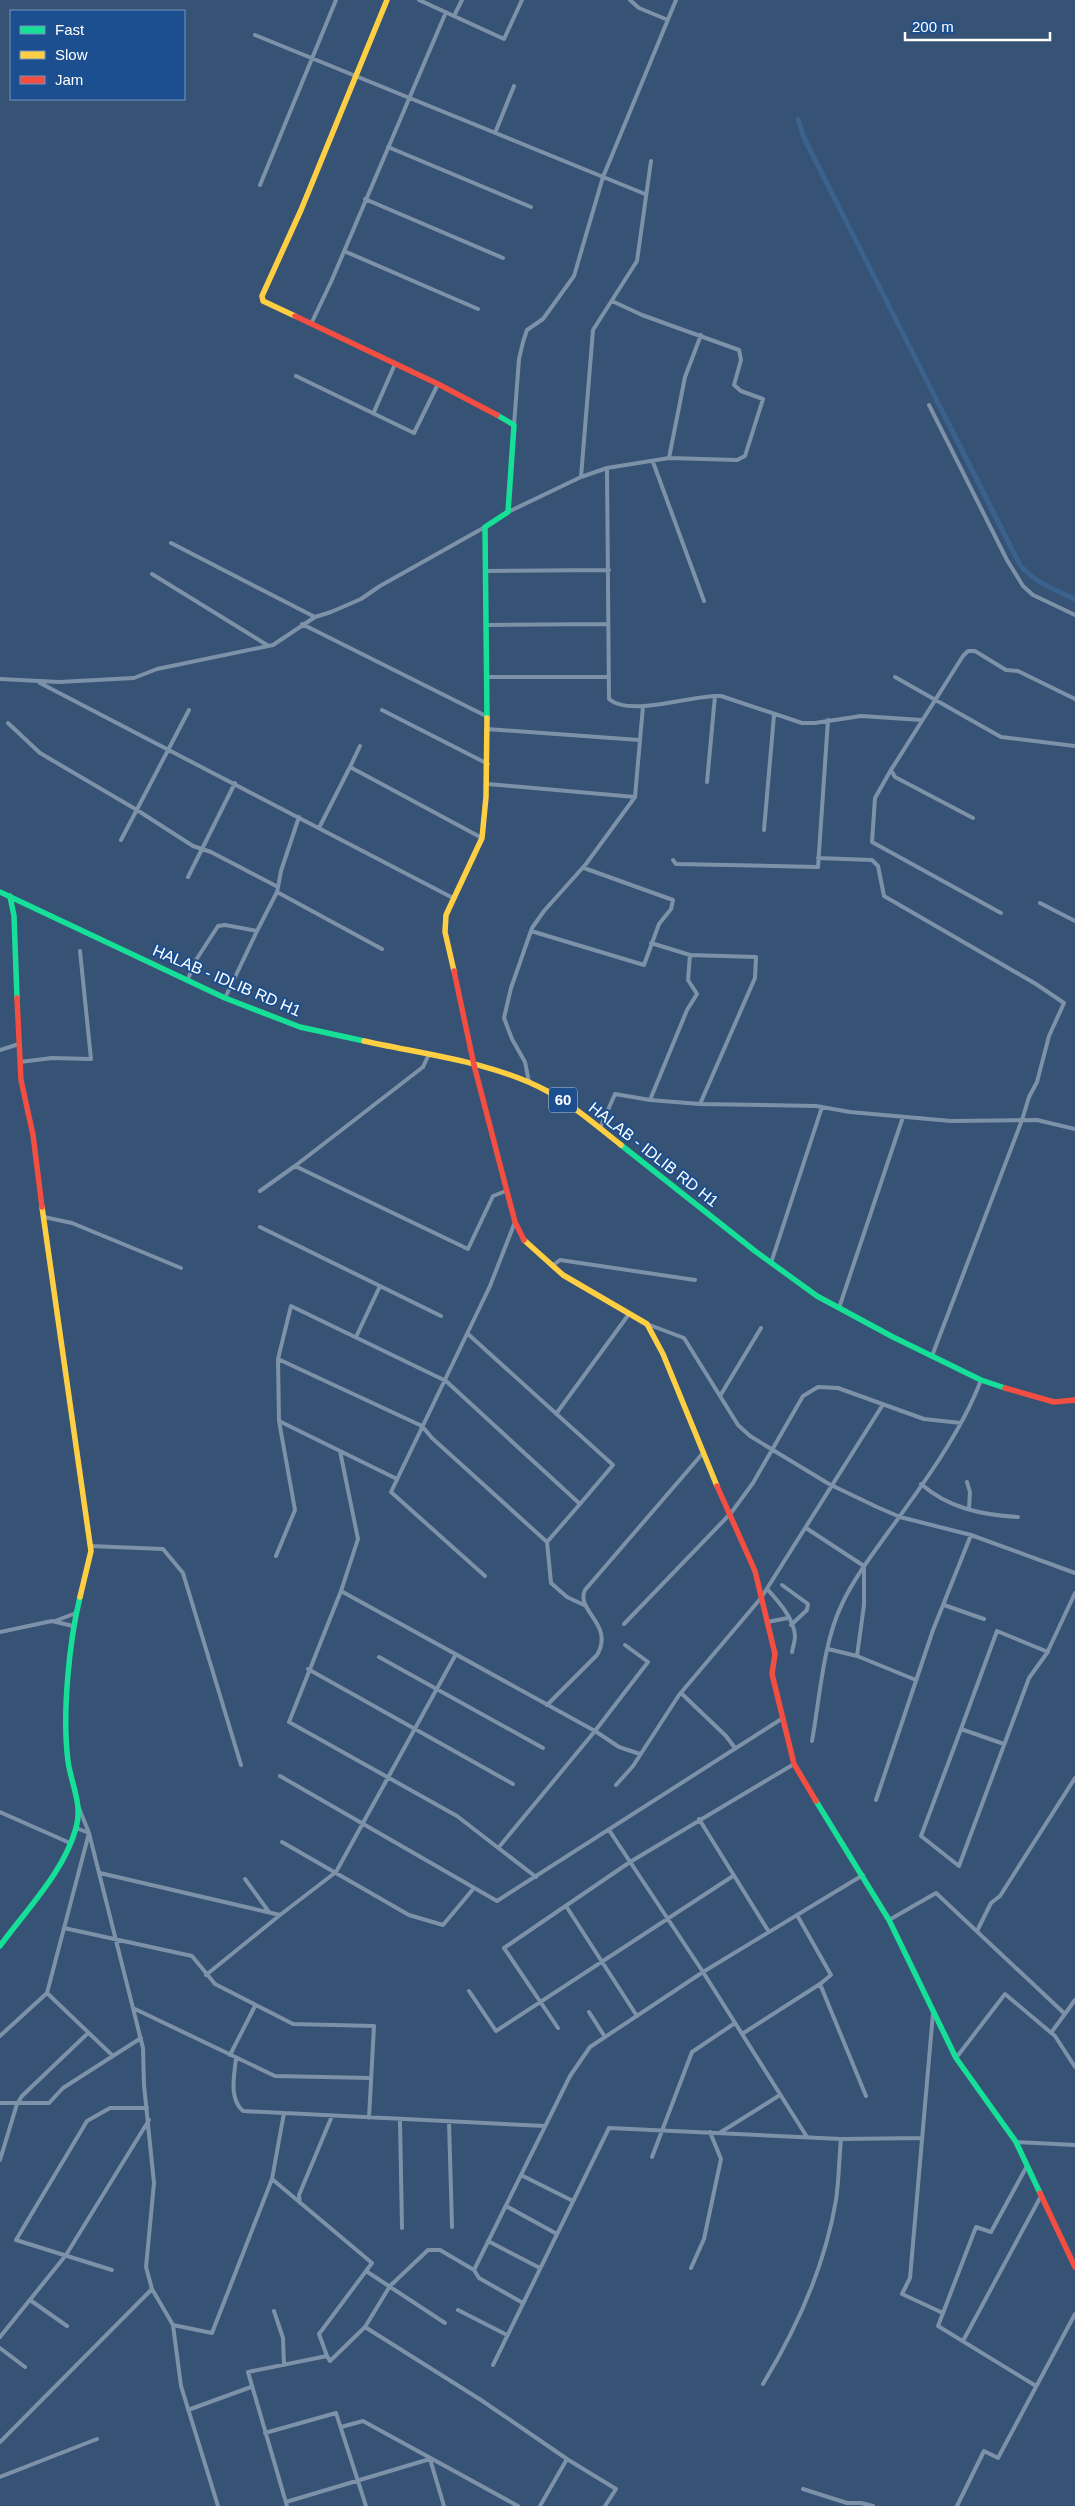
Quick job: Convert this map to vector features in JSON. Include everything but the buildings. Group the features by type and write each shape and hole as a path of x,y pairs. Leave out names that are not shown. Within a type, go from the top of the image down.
{"main road":[{"path":"386,0 302,210 262,296 263,301 438,384 484,407 514,425 508,512 485,527 488,625 488,784 482,838 446,915 445,932 474,1065 514,1222 526,1243 563,1275 647,1324 663,1354 703,1453 755,1571 775,1654 772,1674 794,1764 889,1920 956,2058 1016,2142 1040,2196 1075,2266"},
{"name":"HALAB - IDLIB RD H1","path":"0,892 225,998 300,1027 474,1065 529,1083 564,1101 771,1263 817,1296 981,1380 1038,1399 1054,1402 1075,1400"},
{"path":"0,1946 49,1880 70,1843 76,1828 79,1806 68,1760 68,1701 73,1626 89,1565 90,1546 33,1135 20,1062 14,916 10,896"}],"street":[{"path":"260,185 336,0"},
{"path":"419,0 504,38 522,0"},
{"path":"454,16 462,0"},
{"path":"630,0 640,8 668,20"},
{"path":"514,425 518,359 527,330 544,319 574,276 603,177 676,0"},
{"path":"311,324 446,12"},
{"path":"255,35 645,194"},
{"path":"495,133 514,86"},
{"path":"388,147 531,207"},
{"path":"581,477 593,330 637,262 645,194 651,162"},
{"path":"365,199 503,258"},
{"path":"344,251 478,309"},
{"path":"508,512 581,477 607,468 669,458 737,460 745,456 763,399 741,391 734,385 741,360 739,350 642,315 612,302"},
{"path":"669,458 685,377 701,335"},
{"path":"374,412 395,364"},
{"path":"296,376 374,412 414,433 438,384"},
{"path":"930,405 1007,560 1024,586 1033,595 1075,615"},
{"path":"653,462 704,601"},
{"path":"607,468 609,699 614,703 643,706 666,704 689,698 716,696 802,722 815,723 862,716 922,720"},
{"path":"0,679 38,682 134,678 157,669 273,645 302,624 361,599 380,586 485,527"},
{"path":"171,543 315,617"},
{"path":"486,571 609,570"},
{"path":"152,574 267,645"},
{"path":"302,624 488,717"},
{"path":"488,625 608,624"},
{"path":"1001,913 872,842 875,798 922,720 968,651 975,651 1006,670 1018,671 1075,700"},
{"path":"488,678 608,677"},
{"path":"895,677 1001,737 1075,746"},
{"path":"38,682 453,898"},
{"path":"707,782 716,696"},
{"path":"529,1083 525,1062 507,1029 504,1013 530,931 545,910 584,868 635,798 643,706"},
{"path":"121,840 189,710"},
{"path":"382,710 488,764"},
{"path":"764,830 774,715"},
{"path":"673,860 676,864 818,868 828,720"},
{"path":"8,723 40,753 137,810 193,846 211,852 382,949"},
{"path":"487,729 639,740"},
{"path":"318,828 360,746"},
{"path":"895,764 892,770 895,777 973,818"},
{"path":"350,767 482,838"},
{"path":"188,877 235,783"},
{"path":"488,784 635,798"},
{"path":"225,998 277,890 280,871 299,817"},
{"path":"818,858 872,860 878,866 884,896 1028,979 1064,1003 1049,1036 1037,1082 1029,1097 1022,1120 932,1356"},
{"path":"530,931 644,965 659,924 671,909 674,900 584,868"},
{"path":"1040,903 1075,921"},
{"path":"188,979 196,960 218,926 225,925 257,931"},
{"path":"652,943 690,955 756,957 755,978 700,1104"},
{"path":"20,1062 52,1058 91,1059 80,951"},
{"path":"650,1100 687,1010 697,994 688,980 690,955"},
{"path":"0,1050 19,1044"},
{"path":"260,1191 423,1067 429,1054"},
{"path":"600,1128 615,1094 650,1100 700,1104 822,1107 951,1121 1022,1120 1052,1122 1075,1129"},
{"path":"771,1263 822,1107"},
{"path":"839,1308 903,1117"},
{"path":"295,1166 468,1249 493,1196 506,1191"},
{"path":"44,1217 72,1223 181,1268"},
{"path":"485,1576 391,1492 490,1286 514,1222"},
{"path":"260,1227 441,1316"},
{"path":"552,1266 560,1260 695,1280"},
{"path":"356,1337 380,1286"},
{"path":"276,1556 295,1510 279,1421 278,1359 291,1306 446,1381 580,1504"},
{"path":"556,1414 629,1314"},
{"path":"647,1324 684,1338 738,1425 750,1436 833,1486 900,1516 971,1535 1075,1573"},
{"path":"720,1396 761,1328"},
{"path":"468,1334 613,1464 547,1542"},
{"path":"278,1359 422,1426 439,1444 547,1542 551,1583 568,1597 586,1606"},
{"path":"812,1740 832,1627 842,1604 864,1566 900,1516 971,1408 981,1380"},
{"path":"624,1624 731,1513 753,1483 803,1396 818,1387 838,1388 882,1406 924,1419 961,1423"},
{"path":"616,1785 640,1754 681,1693 761,1598 882,1406"},
{"path":"279,1421 397,1480"},
{"path":"340,1451 358,1539 341,1591 308,1669 289,1722 457,1816 499,1847 536,1878"},
{"path":"547,1705 597,1655 601,1647 602,1636 599,1625 583,1599 585,1590 703,1453"},
{"path":"967,1482 970,1492 969,1510"},
{"path":"921,1484 935,1497 958,1508 1018,1517"},
{"path":"806,1528 864,1566"},
{"path":"876,1800 933,1630 971,1535"},
{"path":"90,1546 162,1549 183,1573 241,1765"},
{"path":"858,1656 864,1606 864,1566"},
{"path":"782,1585 808,1604 807,1610 791,1625"},
{"path":"767,1589 783,1607 791,1625 795,1636 792,1652"},
{"path":"341,1591 595,1731 619,1747 640,1754"},
{"path":"1048,1652 997,1631 921,1836 959,1866 1029,1678 1048,1652 1075,1593"},
{"path":"944,1605 984,1620"},
{"path":"0,1632 52,1622 76,1613"},
{"path":"767,1622 788,1618"},
{"path":"52,1622 73,1626"},
{"path":"499,1847 595,1731 648,1662 625,1645"},
{"path":"828,1649 858,1656 916,1680"},
{"path":"206,1974 280,1914 336,1872 456,1654"},
{"path":"379,1657 543,1748"},
{"path":"308,1669 513,1784"},
{"path":"681,1693 726,1736 735,1748"},
{"path":"280,1776 497,1901 536,1878 783,1718"},
{"path":"961,1729 1004,1744"},
{"path":"558,2028 504,1948 630,1862 699,1819 794,1764"},
{"path":"977,1931 991,1903 1000,1896 1075,1778"},
{"path":"79,1806 89,1832 100,1873 141,2038 154,2184 146,2267 152,2289 173,2325 181,2386 218,2506"},
{"path":"0,1812 70,1843"},
{"path":"699,1819 769,1932"},
{"path":"76,1828 89,1832"},
{"path":"609,1830 703,1972 807,2137"},
{"path":"0,2036 46,1993 89,1832"},
{"path":"282,1842 409,1915 443,1925 474,1888"},
{"path":"100,1873 280,1914"},
{"path":"469,1991 496,2031 601,1960 733,1876"},
{"path":"474,2270 570,2076 590,2047 703,1972 863,1876"},
{"path":"245,1879 269,1912"},
{"path":"889,1920 936,1892 1065,2014"},
{"path":"566,1906 637,2016"},
{"path":"742,2034 820,1984 831,1974 796,1915"},
{"path":"64,1928 192,1956 215,1984 293,2024 374,2026 369,2118"},
{"path":"820,1984 866,2096"},
{"path":"46,1993 113,2056"},
{"path":"956,2058 1005,1994 1051,2032 1075,2067"},
{"path":"1051,2032 1075,2000"},
{"path":"230,2055 255,2006"},
{"path":"134,2009 275,2076 371,2078"},
{"path":"933,2011 910,2278 902,2294 943,2313"},
{"path":"589,2012 605,2037"},
{"path":"652,2157 692,2052 735,2024"},
{"path":"0,2160 17,2104 22,2096 88,2033"},
{"path":"0,2103 49,2103 63,2088 141,2038"},
{"path":"236,2059 233,2089 237,2106 243,2111 545,2126"},
{"path":"721,2132 780,2095"},
{"path":"112,2270 16,2240 87,2121 110,2108 147,2108"},
{"path":"173,2325 212,2333 272,2179 284,2114"},
{"path":"300,2203 299,2194 332,2116"},
{"path":"0,2337 66,2255 149,2120"},
{"path":"400,2120 402,2228"},
{"path":"449,2122 452,2227"},
{"path":"493,2365 609,2128 841,2139 922,2138"},
{"path":"691,2268 704,2239 721,2159 710,2132"},
{"path":"762,2384 782,2352 816,2277 830,2231 836,2198 841,2139"},
{"path":"1016,2142 1075,2145"},
{"path":"1027,2166 991,2232 976,2227 938,2326 1036,2386"},
{"path":"521,2175 573,2201"},
{"path":"272,2179 372,2263 319,2334 330,2361 365,2327 390,2286 428,2250 440,2250 474,2270 479,2278 523,2303"},
{"path":"963,2341 1040,2196"},
{"path":"506,2206 557,2234"},
{"path":"488,2241 540,2268"},
{"path":"366,2271 445,2323"},
{"path":"0,2442 152,2289"},
{"path":"30,2300 67,2326"},
{"path":"458,2310 507,2336"},
{"path":"274,2311 283,2338 284,2365"},
{"path":"957,2506 984,2451 998,2458 1075,2314"},
{"path":"365,2327 481,2400 567,2459 616,2489 605,2506"},
{"path":"0,2348 26,2367"},
{"path":"327,2356 248,2372 286,2504 430,2459"},
{"path":"188,2410 251,2387"},
{"path":"265,2433 336,2412 366,2506"},
{"path":"341,2427 364,2421 518,2506"},
{"path":"0,2477 97,2439"},
{"path":"430,2459 444,2506"},
{"path":"540,2506 567,2459"},
{"path":"803,2490 847,2503 861,2503 873,2506"}],"waterway":[{"path":"798,119 804,138 1020,565 1038,581 1075,599"}],"traffic: fast":[{"path":"487,718 485,527 508,512 514,425 497,415"},
{"path":"0,892 225,998 300,1027 364,1041"},
{"path":"10,896 14,916 17,998"},
{"path":"621,1145 755,1251 817,1296 893,1337 981,1380 1005,1388"},
{"path":"0,1946 54,1875 63,1860 76,1828 78,1811 69,1769 66,1743 66,1701 70,1657 80,1597"},
{"path":"816,1801 889,1920 956,2058 1016,2142 1040,2193"}],"traffic: slow":[{"path":"295,316 263,301 262,296 301,210 387,0"},
{"path":"454,971 445,932 446,915 482,838 486,797 487,718"},
{"path":"364,1041 457,1060 526,1081 567,1103 621,1145"},
{"path":"42,1207 91,1551 80,1597"},
{"path":"524,1240 563,1275 647,1324 663,1354 717,1486"}],"traffic: jam":[{"path":"295,316 438,384 497,415"},
{"path":"454,971 474,1065 515,1222 524,1240"},
{"path":"17,998 21,1080 33,1135 42,1207"},
{"path":"1005,1388 1054,1402 1075,1400"},
{"path":"717,1486 755,1571 775,1654 772,1674 794,1764 816,1801"},
{"path":"1040,2193 1075,2267"}]}
